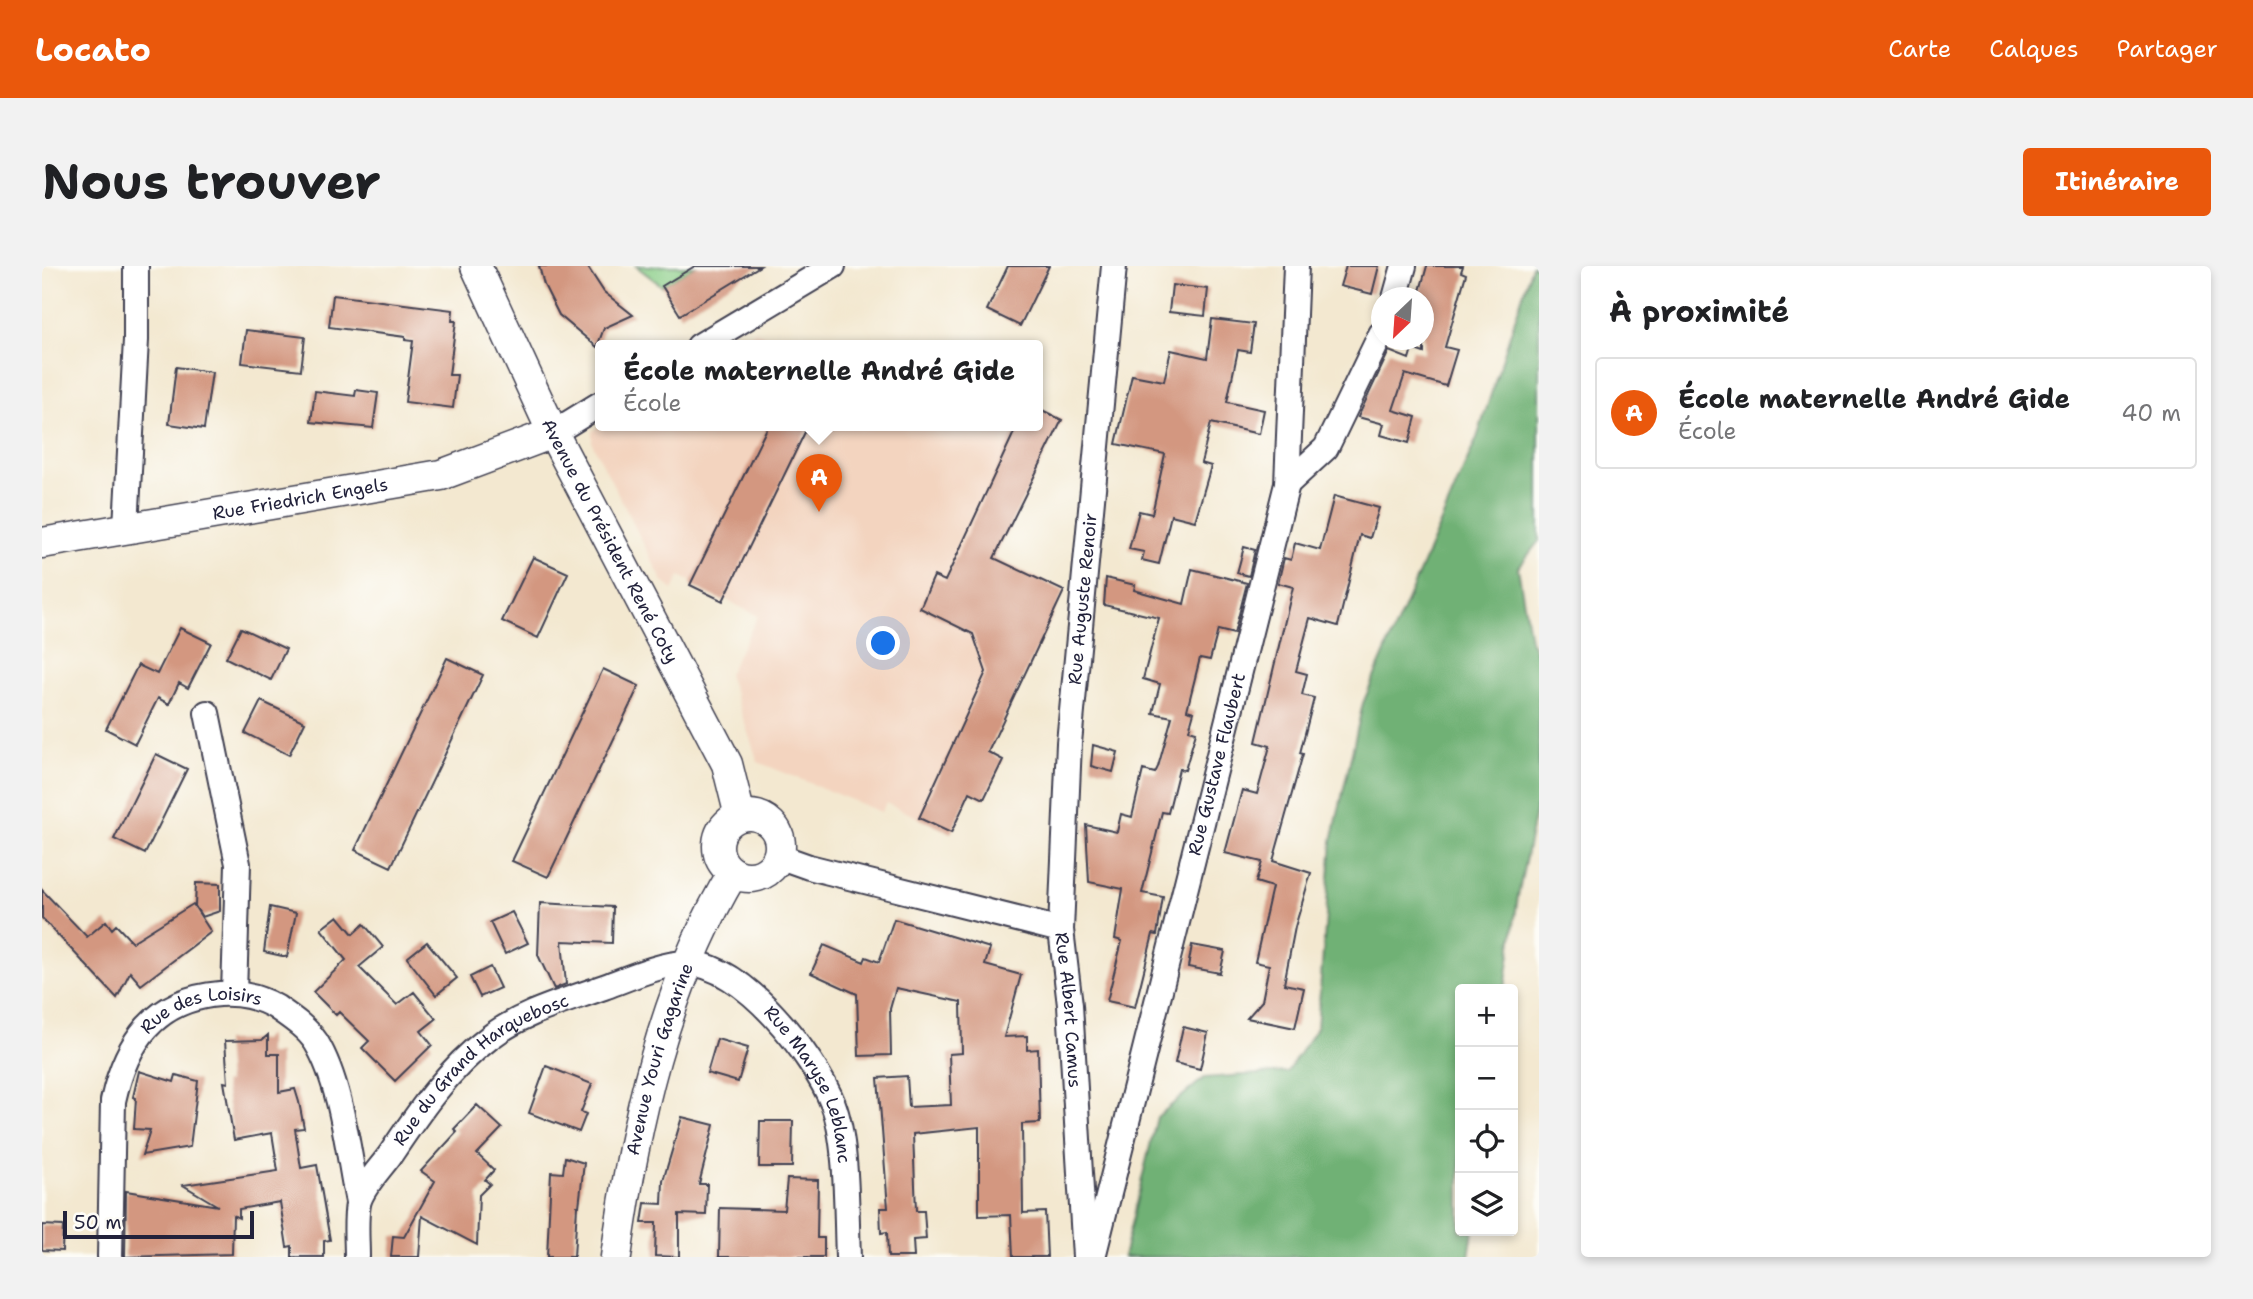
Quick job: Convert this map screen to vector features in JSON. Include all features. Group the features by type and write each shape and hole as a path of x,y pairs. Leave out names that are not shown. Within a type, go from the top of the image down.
{"street":[{"path":"126,527 136,340 136,266"},
{"name":"Avenue du Président René Coty","path":"476,266 553,433 727,764 740,816"},
{"path":"708,340 813,273 833,266"},
{"name":"Rue Auguste Renoir","path":"1061,930 1069,743 1114,266"},
{"name":"Rue Gustave Flaubert","path":"1093,1257 1287,484 1297,266"},
{"path":"1398,287 1404,266"},
{"path":"1287,484 1326,448 1373,350"},
{"path":"553,433 595,407"},
{"name":"Rue Friedrich Engels","path":"42,542 441,475 553,433"},
{"path":"207,713 237,864 234,993"},
{"path":"740,816 757,816 772,824 779,839 778,856 768,871 760,875 751,877 733,873 721,860 718,842 725,826 740,816"},
{"name":"Rue Albert Camus","path":"778,856 809,867 1061,930 1070,1005 1085,1257"},
{"name":"Avenue Youri Gagarine","path":"616,1257 626,1183 648,1086 686,963 733,873"},
{"name":"Rue du Grand Harquebosc","path":"358,1202 412,1122 450,1074 489,1038 538,1012 632,976 686,963"},
{"name":"Rue Maryse Leblanc","path":"686,963 721,972 788,1029 813,1064 834,1106 841,1152 848,1257"},
{"name":"Rue des Loisirs","path":"110,1257 113,1101 118,1077 131,1048 150,1024 173,1005 200,995 234,993 266,1002 294,1020 315,1040 330,1071 358,1202"},
{"path":"357,1257 358,1202"}],"shaded area":[{"path":"755,331 773,340 741,340"},
{"path":"595,429 1003,431 1039,448 969,604 1028,636 938,814 919,818 886,803 881,812 758,762 728,674 758,616 680,576 673,590 663,582 592,443 592,432"}],"green space":[{"path":"636,266 695,266 662,286"},
{"path":"1532,266 1539,266 1539,541 1518,568 1530,640 1539,659 1539,793 1518,896 1506,984 1455,984 1455,1236 1472,1236 1469,1257 1123,1257 1157,1117 1204,1078 1287,1072 1317,1027 1332,841 1363,703 1477,438"}],"building":[{"path":"539,266 587,266 604,292 633,315 604,328 600,340 595,340 595,345 559,315 544,285"},
{"path":"695,266 760,266 680,315 662,286"},
{"path":"1008,266 1049,266 1020,326 987,310"},
{"path":"1346,266 1379,266 1371,294 1340,286"},
{"path":"1427,266 1463,266 1461,272 1466,274 1445,347 1457,350 1446,386 1405,374 1393,410 1416,417 1409,443 1381,435 1384,424 1358,417 1389,351 1409,359 1412,350 1424,353 1424,350 1434,350 1434,287 1421,287"},
{"path":"1172,285 1208,289 1205,316 1169,312"},
{"path":"333,295 453,310 452,321 456,321 449,375 457,375 453,408 405,402 413,341 405,340 405,337 329,327"},
{"path":"1212,319 1254,324 1250,352 1238,350 1227,402 1264,410 1259,434 1211,423 1201,463 1211,466 1195,521 1171,515 1159,564 1142,560 1144,552 1129,549 1139,511 1152,514 1165,454 1116,444 1132,375 1164,381 1171,350 1207,358"},
{"path":"246,330 305,337 301,370 242,363"},
{"path":"176,367 212,372 204,429 169,424"},
{"path":"356,390 378,393 373,428 311,422 315,391 355,396"},
{"path":"1043,410 1062,420 994,558 1064,591 988,752 1003,760 984,799 970,792 951,833 919,818 986,672 973,634 920,608 934,576 945,581 1015,431 1043,431"},
{"path":"766,431 806,431 723,601 690,585"},
{"path":"1334,496 1379,508 1370,538 1360,535 1338,626 1310,618 1296,671 1307,674 1302,695 1314,698 1300,753 1303,754 1273,861 1311,873 1295,927 1284,984 1304,988 1295,1028 1247,1018 1262,1001 1269,965 1255,962 1272,887 1256,882 1262,862 1225,853 1242,790 1257,794 1270,746 1256,742 1293,587 1278,583 1284,558 1291,560 1295,543 1320,550"},
{"path":"1244,547 1255,550 1249,576 1237,573"},
{"path":"533,557 568,573 538,638 502,621"},
{"path":"1192,569 1247,583 1234,634 1218,630 1210,660 1200,658 1187,710 1194,712 1189,730 1196,732 1185,770 1179,769 1168,813 1162,812 1142,893 1163,897 1157,935 1153,934 1135,1007 1107,1001 1122,941 1115,939 1123,889 1089,882 1086,825 1117,832 1121,814 1132,817 1143,770 1155,773 1172,717 1153,713 1160,684 1143,679 1159,618 1104,605 1106,578 1135,585 1134,590 1184,604"},
{"path":"180,628 211,643 188,688 179,683 169,704 158,698 135,744 106,729 138,665 157,674"},
{"path":"241,628 286,649 271,680 226,658"},
{"path":"447,658 483,675 391,867 355,850"},
{"path":"603,669 639,686 548,877 512,861"},
{"path":"261,701 305,722 289,755 245,733"},
{"path":"1093,745 1118,752 1113,772 1091,766"},
{"path":"156,754 187,769 145,854 114,839"},
{"path":"196,883 220,884 220,911 202,917 195,906"},
{"path":"42,890 87,937 106,921 112,929 116,925 132,942 193,904 211,932 141,985 130,972 117,998 42,918"},
{"path":"540,903 613,907 612,943 562,941 566,984 554,989 538,955"},
{"path":"270,907 296,913 287,957 264,952"},
{"path":"512,912 528,943 505,954 490,922"},
{"path":"338,916 353,934 364,924 383,947 359,967 397,1005 414,992 436,1019 421,1031 432,1045 395,1081 362,1048 369,1041 339,1012 336,1015 313,992 346,960 321,929"},
{"path":"894,919 990,948 985,965 1021,975 1004,1037 1027,1036 1027,1050 1038,1049 1040,1123 1022,1124 1023,1213 1045,1212 1047,1257 1013,1257 1011,1215 979,1216 979,1127 913,1134 916,1211 924,1211 926,1239 913,1240 914,1257 888,1257 887,1232 881,1233 880,1208 888,1208 878,1078 907,1076 909,1107 951,1105 949,1054 962,1053 961,1002 896,988 890,1009 891,1055 859,1056 857,994 811,973 824,945 864,962 866,957 879,962"},
{"path":"427,942 457,978 436,995 407,958"},
{"path":"1192,945 1225,951 1220,973 1188,967"},
{"path":"490,967 500,988 480,997 470,977"},
{"path":"1183,1027 1208,1033 1200,1069 1175,1063"},
{"path":"268,1035 268,1054 279,1054 279,1092 295,1089 299,1102 304,1128 295,1129 301,1168 317,1165 330,1240 324,1241 324,1257 292,1257 292,1246 287,1247 280,1202 239,1209 239,1218 233,1215 232,1254 125,1257 126,1191 218,1206 183,1185 278,1171 272,1133 234,1140 224,1082 228,1083 225,1041 262,1040"},
{"path":"717,1039 748,1048 738,1082 707,1073"},
{"path":"546,1066 592,1084 581,1112 586,1114 579,1132 529,1113"},
{"path":"139,1071 174,1082 176,1075 198,1081 190,1147 142,1155 150,1130 134,1129 136,1098 133,1097"},
{"path":"477,1105 502,1128 477,1154 494,1170 485,1180 490,1184 479,1195 477,1245 422,1216 419,1257 391,1257 393,1236 404,1237 435,1181 421,1171 457,1132 454,1129"},
{"path":"682,1117 714,1125 699,1184 707,1184 706,1215 679,1214 679,1257 655,1256 656,1223 642,1223 645,1203 662,1204 663,1181"},
{"path":"760,1121 793,1121 792,1167 759,1167"},
{"path":"565,1157 584,1163 577,1206 574,1257 547,1257 551,1172 563,1173"},
{"path":"787,1179 818,1180 817,1238 824,1238 824,1257 719,1257 720,1208 784,1210"},
{"path":"42,1225 63,1226 62,1251 42,1250"}],"place":[{"name":"École maternelle André Gide","path":"819,512"}]}
